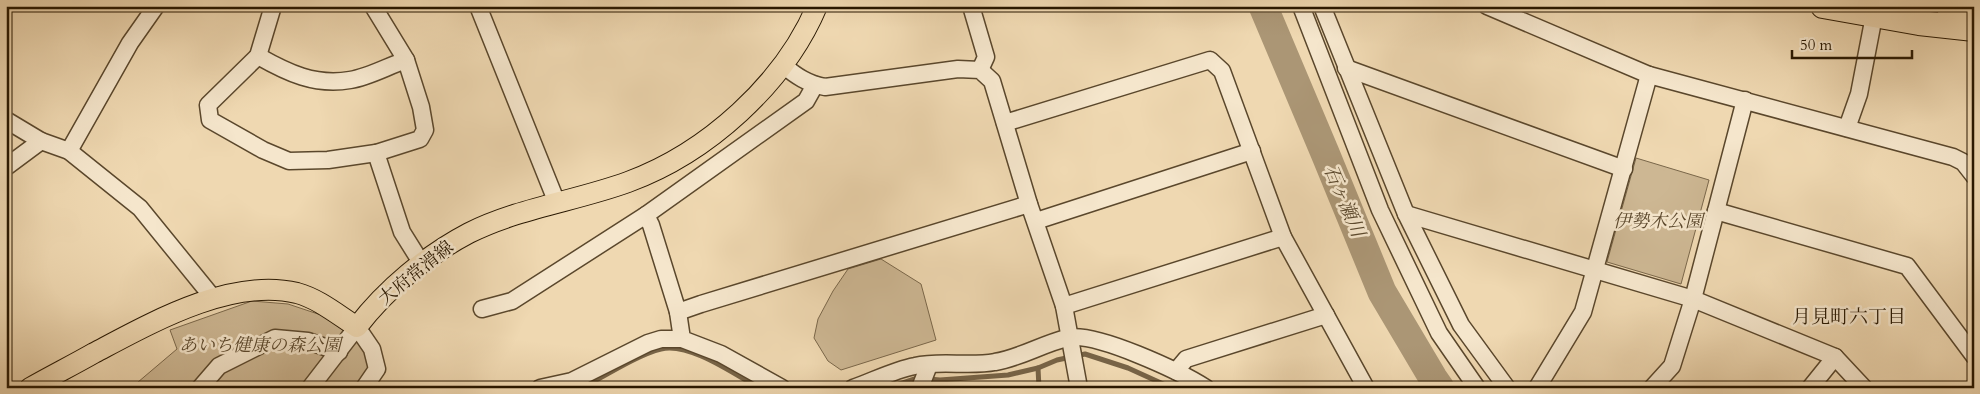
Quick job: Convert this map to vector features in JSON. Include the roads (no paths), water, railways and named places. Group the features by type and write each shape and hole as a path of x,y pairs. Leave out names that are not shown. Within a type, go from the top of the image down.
{"highway":[{"path":"1823,6 1874,16 1974,29"},
{"path":"1948,6 1974,9"}],"main road":[{"name":"大府常滑線","path":"356,327 385,296 442,249 490,224 626,182 649,173 704,142 752,100 783,65 817,6"},
{"path":"30,388 136,330 214,299 250,291 269,289 297,293 313,298 356,327"}],"street":[{"path":"69,151 130,43 156,6"},
{"path":"273,6 258,56 208,105 210,120 263,150 289,161 328,160 376,153 420,139 425,130 421,107 406,60 373,6"},
{"path":"478,6 557,203"},
{"path":"970,6 986,57 980,70"},
{"path":"1301,6 1380,210 1439,333 1477,388"},
{"path":"1322,6 1406,214 1461,325 1507,388"},
{"path":"1498,8 1650,74 1953,157 1963,162 1974,176"},
{"path":"1847,128 1859,94 1874,16"},
{"path":"258,56 286,72 314,81 350,80 406,60"},
{"path":"1005,123 1210,60 1222,71 1283,237 1366,388"},
{"path":"783,65 797,77 825,87 845,86 958,69 980,70 992,80 1064,306 1069,342 1079,388"},
{"path":"1346,68 1624,169"},
{"path":"1537,388 1583,312 1650,74"},
{"path":"482,309 512,301 646,215 806,101 815,85"},
{"path":"1652,388 1672,366 1693,299 1745,100"},
{"path":"6,120 41,142 69,151 140,208 214,299"},
{"path":"6,167 41,142"},
{"path":"1036,220 1252,151"},
{"path":"376,153 402,232 422,264"},
{"path":"678,312 1030,204"},
{"path":"1716,210 1906,266 1974,356"},
{"path":"1406,214 1693,299 1835,357 1864,388"},
{"path":"646,215 678,312 682,339"},
{"path":"1064,306 1283,237"},
{"path":"1176,371 1186,359 1326,315"},
{"path":"310,388 356,327 372,349 377,369 364,388"},
{"path":"853,388 914,366 994,362 1086,337 1123,349 1176,371 1206,388"},
{"path":"200,388 219,366 275,338 308,342 339,352"},
{"path":"540,388 572,381 648,343 661,339 682,339 721,354 782,388"},
{"path":"1810,388 1835,357"},
{"path":"920,388 928,364"}],"waterway":[{"name":"石ヶ瀬川","path":"1263,6 1382,292 1440,388"},
{"path":"582,388 642,356 661,349 672,348 698,355 759,388"},
{"path":"887,388 917,378 940,380 1008,375 1038,368 1057,360 1085,354 1128,368 1172,388"},
{"path":"1038,368 1039,388"}],"district":[{"name":"月見町六丁目","path":"1849,317"}],"park label":[{"name":"伊勢木公園","path":"1658,221"},
{"name":"あいち健康の森公園","path":"260,345"}]}
